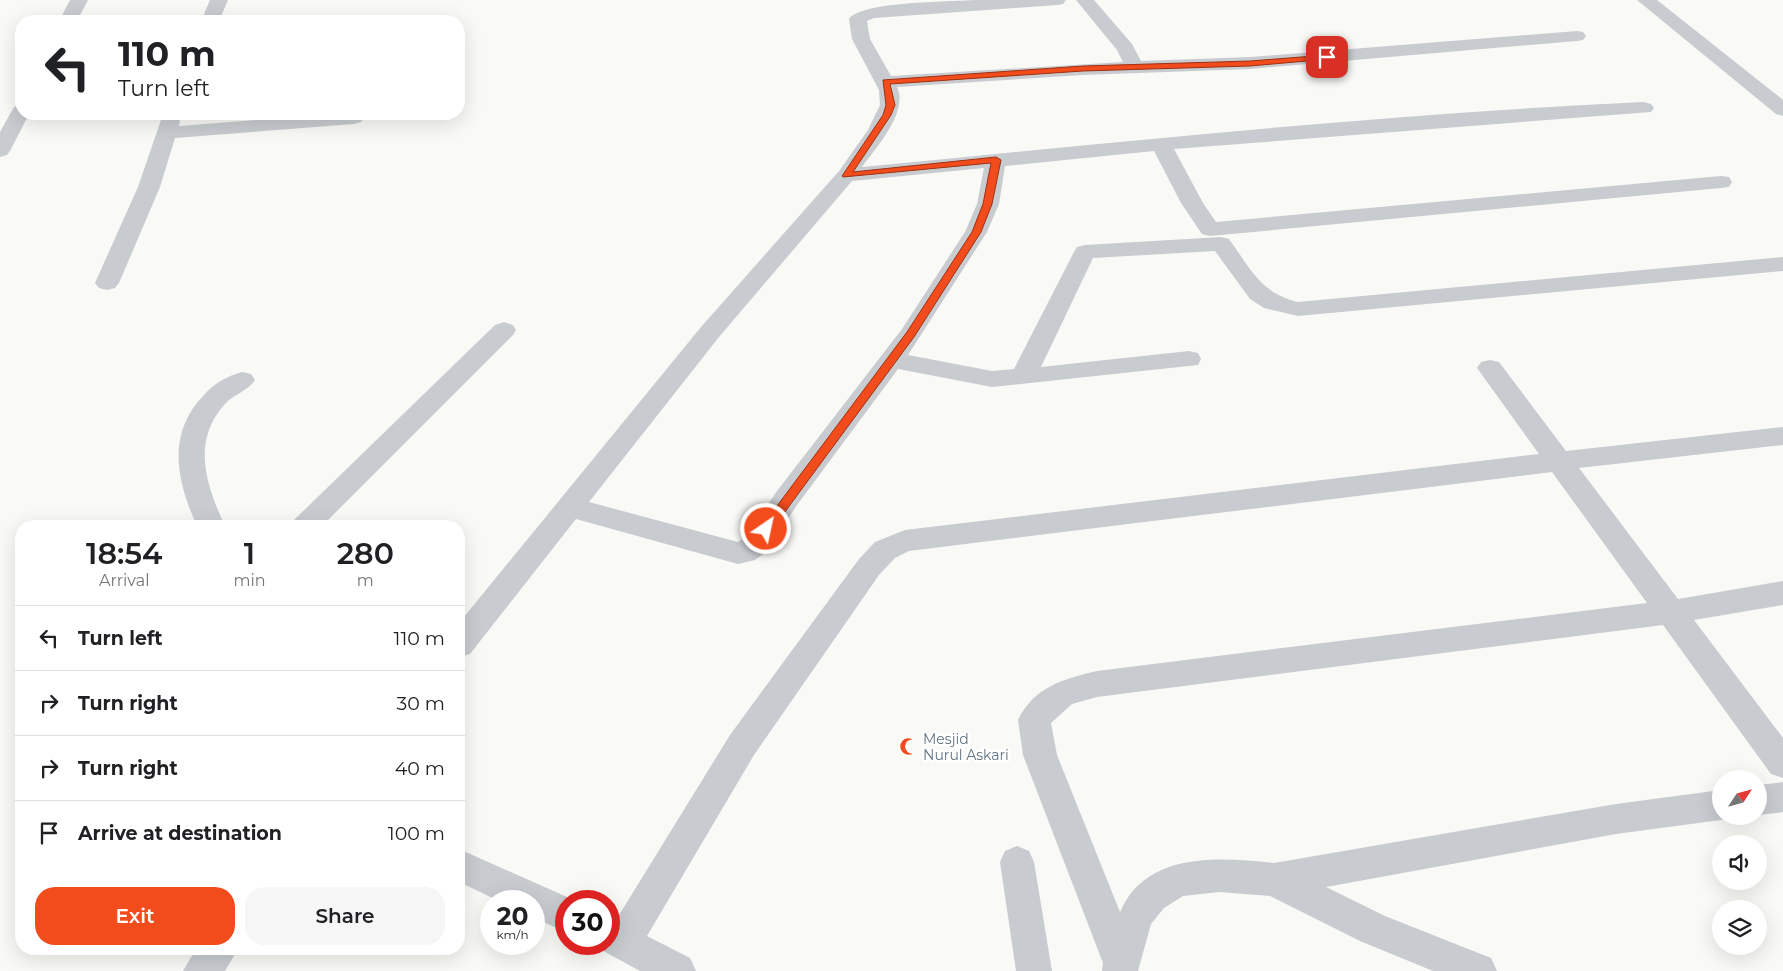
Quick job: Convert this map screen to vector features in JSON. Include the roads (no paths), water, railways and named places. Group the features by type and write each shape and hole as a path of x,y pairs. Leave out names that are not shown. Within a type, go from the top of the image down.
{"street":[{"path":"71,15 79,0"},
{"path":"213,15 219,0"},
{"path":"465,638 710,332 846,176 887,115 890,105 889,90 860,39 858,19 870,13 937,4 1058,0"},
{"path":"1086,0 1125,48 1136,68"},
{"path":"1646,0 1783,110"},
{"path":"885,82 1083,69 1250,63 1577,36"},
{"path":"846,176 1161,144 1558,112 1644,108"},
{"path":"0,151 16,120"},
{"path":"107,283 149,186 169,123 280,120"},
{"path":"1161,144 1192,203 1210,229 1721,182"},
{"path":"570,507 738,553 745,552 756,544 787,498 893,360 976,232 988,204 996,160"},
{"path":"1023,377 1086,252 1221,244 1258,294 1272,304 1298,309 1783,264"},
{"path":"311,520 504,330"},
{"path":"893,360 992,379 1189,359"},
{"path":"1490,368 1783,764"},
{"path":"208,520 192,475 190,451 194,430 206,410 219,394 242,380"},
{"path":"620,933 742,745 869,568 885,550 905,542 1560,461 1783,436"},
{"path":"1121,967 1040,755 1034,720 1047,703 1061,693 1097,684 1672,612 1783,593"},
{"path":"1768,799 1783,797"},
{"path":"1121,967 1139,912 1156,892 1167,885 1198,875 1220,874 1274,880 1616,819 1712,806"},
{"path":"465,868 555,910"},
{"path":"1274,880 1373,930 1478,971"},
{"path":"620,941 677,971"},
{"path":"202,971 214,955"}],"lane":[{"path":"1017,862 1034,971"}],"place":[{"name":"Mesjid Nurul Askari","path":"909,747"}]}
